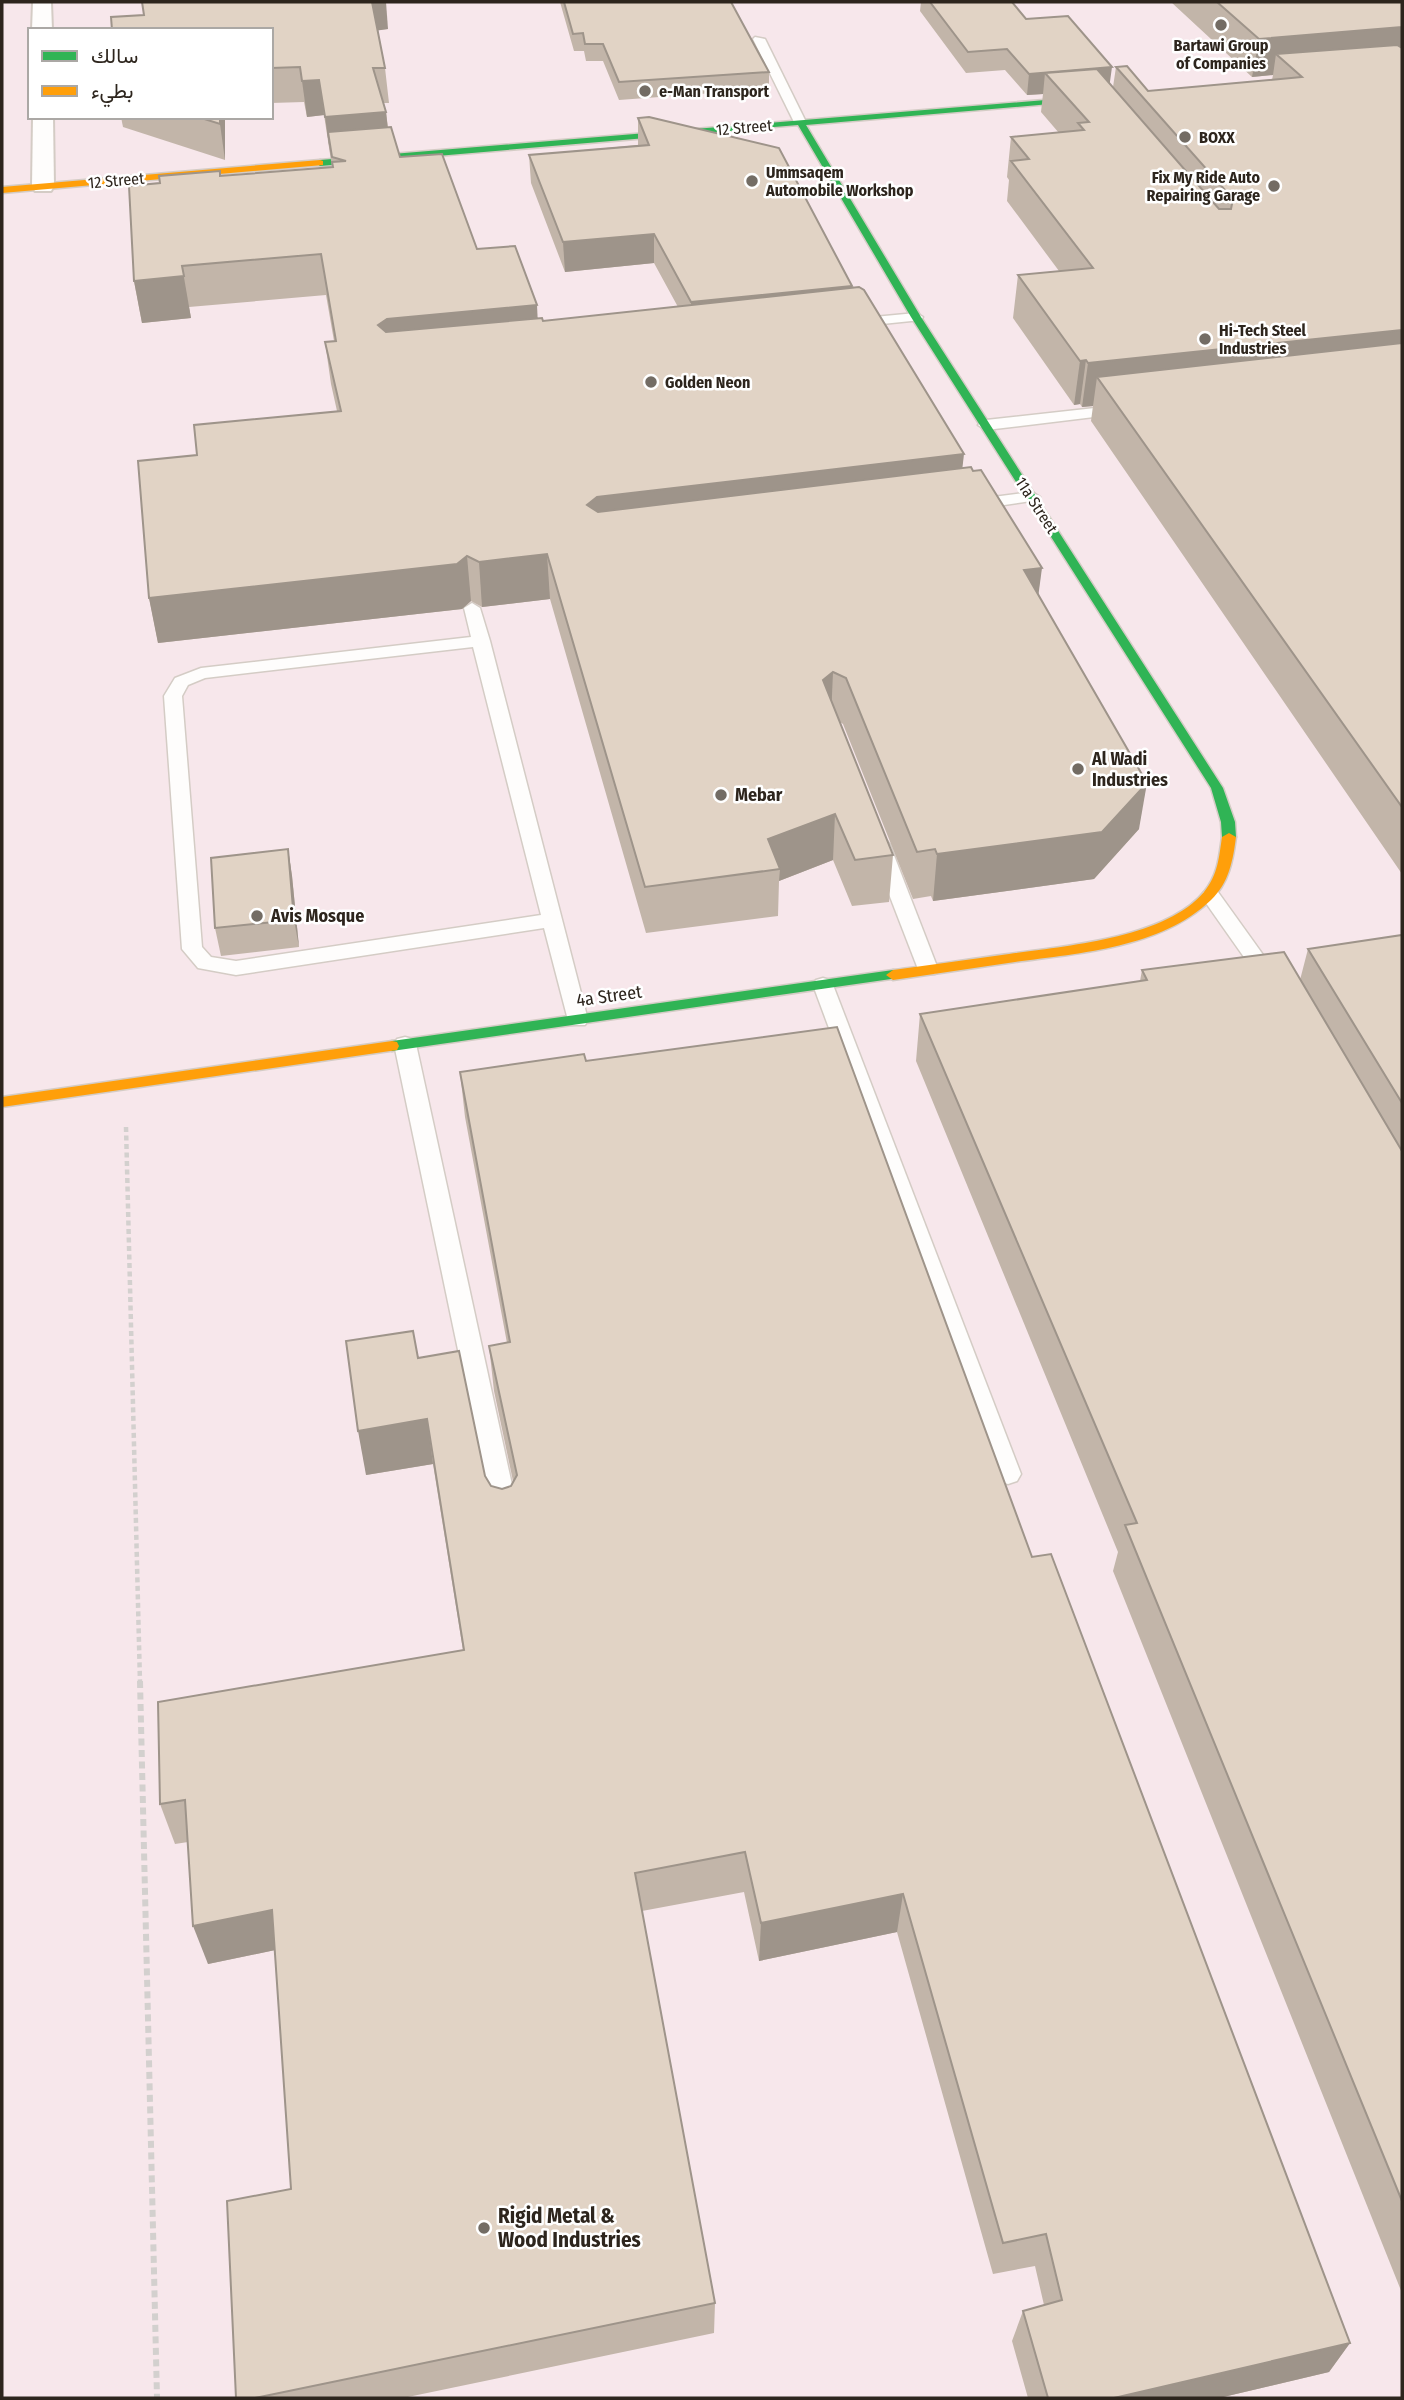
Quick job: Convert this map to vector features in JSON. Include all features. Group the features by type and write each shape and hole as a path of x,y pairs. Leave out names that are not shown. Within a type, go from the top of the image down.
{"street":[{"path":"42,2 42,28"},
{"name":"12 Street","path":"2,190 800,122 1101,101"},
{"path":"43,119 43,186"},
{"name":"11a Street","path":"800,122 916,317 1217,788 1231,831 1230,854 1223,875 1211,896"},
{"name":"4a Street","path":"2,1102 1109,944 1168,924 1211,896"}],"lane":[{"path":"759,39 800,122"},
{"path":"839,325 916,317"},
{"path":"986,425 1134,409"},
{"path":"958,506 1032,497"},
{"path":"472,608 578,1020"},
{"path":"481,641 201,673 181,682 173,696 192,949 205,963 236,968 553,920"},
{"path":"872,826 928,970"},
{"path":"1211,896 1284,999"},
{"path":"823,985 1008,1474"},
{"path":"405,1044 506,1519"}],"path":[{"path":"125,1084 157,2398"}],"shaded area":[{"path":"2,2 1402,2 1402,2398 2,2398"}],"building":[{"path":"142,2 372,2 385,68 373,68 386,112 325,117 319,80 302,81 300,67 273,68 273,28 112,28 111,17 144,15"},
{"path":"564,2 731,2 769,72 619,82 603,44 585,44 583,33 573,34"},
{"path":"930,2 1012,2 1026,19 1068,16 1112,67 1029,74 1007,49 968,52"},
{"path":"1217,2 1402,2 1402,27 1259,39"},
{"path":"1397,45 1402,48 1402,330 1088,363 1086,360 1080,361 1018,275 1093,268 1011,161 1029,159 1011,137 1084,130 1078,123 1089,122 1045,73 1097,69 1219,209 1231,209 1233,199 1116,67 1127,66 1148,91 1302,77 1276,54"},
{"path":"649,117 779,148 852,286 691,302 654,234 563,242 529,155 649,145 638,118"},
{"path":"204,119 220,119 220,124"},
{"path":"391,127 400,157 442,154 477,249 515,246 537,305 387,319 378,325 386,332 542,318 543,321 859,287 864,290 964,454 597,497 587,505 598,512 971,467 973,471 981,470 1042,568 1024,570 1147,783 1102,832 937,854 935,849 917,852 846,678 833,672 823,680 893,855 855,860 835,814 768,839 780,869 645,887 547,554 479,562 467,556 457,564 149,598 138,461 197,455 194,425 341,411 325,342 336,341 321,254 182,266 184,276 134,281 129,186 160,183 159,176 220,171 220,176 333,167 332,162 346,161 332,157 328,132"},
{"path":"1402,343 1402,807 1097,377"},
{"path":"288,849 294,920 215,928 211,858"},
{"path":"1402,935 1402,1103 1308,949"},
{"path":"1284,952 1402,1151 1402,2201 1125,1525 1137,1523 920,1014 1147,980 1142,970"},
{"path":"837,1027 1032,1557 1051,1554 1350,2343 1114,2398 1048,2398 1023,2311 1062,2300 1046,2234 1003,2243 903,1894 761,1923 745,1852 635,1873 715,2303 255,2398 236,2398 227,2201 291,2189 272,1910 193,1926 185,1800 160,1804 158,1702 464,1650 427,1419 358,1431 346,1341 413,1331 418,1358 459,1351 485,1476 491,1486 502,1489 511,1486 517,1475 489,1346 510,1342 460,1072 584,1054 586,1061"}],"traffic: fast":[{"path":"320,163 1093,98"},
{"path":"800,122 916,317 1217,788 1228,822 1229,837"},
{"path":"392,1046 893,975"}],"traffic: slow":[{"path":"2,190 320,163"},
{"path":"893,975 1082,948 1152,930 1183,915 1208,896 1225,870 1229,837"},
{"path":"2,1102 392,1046"}],"place":[{"name":"Bartawi Group of Companies","path":"1221,25"},
{"name":"e-Man Transport","path":"645,91"},
{"name":"BOXX","path":"1185,137"},
{"name":"Ummsaqem Automobile Workshop","path":"752,181"},
{"name":"Fix My Ride Auto Repairing Garage","path":"1274,186"},
{"name":"Hi-Tech Steel Industries","path":"1205,339"},
{"name":"Golden Neon","path":"651,382"},
{"name":"Al Wadi Industries","path":"1078,769"},
{"name":"Mebar","path":"721,795"},
{"name":"Avis Mosque","path":"257,916"},
{"name":"Rigid Metal & Wood Industries","path":"484,2228"}]}
